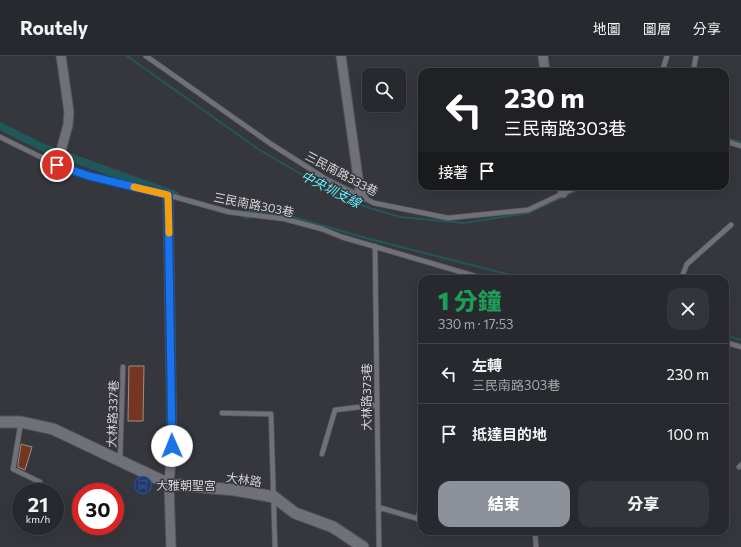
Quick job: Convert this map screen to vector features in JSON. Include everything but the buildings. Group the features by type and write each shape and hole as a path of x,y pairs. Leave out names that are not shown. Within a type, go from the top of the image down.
{"street":[{"path":"57,165 64,142 69,112 61,56"},
{"path":"341,56 360,192 363,197"},
{"path":"543,56 544,68"},
{"path":"168,195 172,446 170,484 171,547"},
{"name":"大林路","path":"0,422 21,422 53,429 170,484 235,490 274,497 295,513 333,527 363,547"}],"lane":[{"name":"三民南路333巷","path":"146,56 271,144 326,179 374,203 448,218 528,210 563,190"},
{"path":"663,68 667,56"},
{"path":"694,68 696,56"},
{"name":"三民南路303巷","path":"0,136 57,165 89,176 168,195 229,212 285,219 472,275"},
{"path":"729,142 741,146"},
{"path":"683,275 688,264 731,224"},
{"name":"大林路373巷","path":"375,246 376,405 380,547"},
{"path":"729,343 741,347"},
{"name":"大林路337巷","path":"120,461 123,367"},
{"path":"322,454 335,410 376,405"},
{"path":"222,413 271,414 275,547"},
{"path":"21,422 13,469 40,482"},
{"path":"378,507 417,519"},
{"path":"535,535 536,547"}],"waterway":[{"name":"中央圳支線","path":"127,56 258,149 328,190 357,204 400,217 464,223 528,213 577,190"},
{"path":"0,126 44,148 175,195"},
{"name":"中央圳支線","path":"729,139 741,142"},
{"path":"246,215 260,212 282,217"},
{"path":"284,217 289,216 366,238 510,275"},
{"path":"729,336 741,340"}],"slow traffic":[{"path":"134,187 168,195 169,233"}],"place":[{"name":"大雅朝聖宮","path":"143,485"}],"route":[{"path":"57,165 89,176 168,195 172,446"}]}
